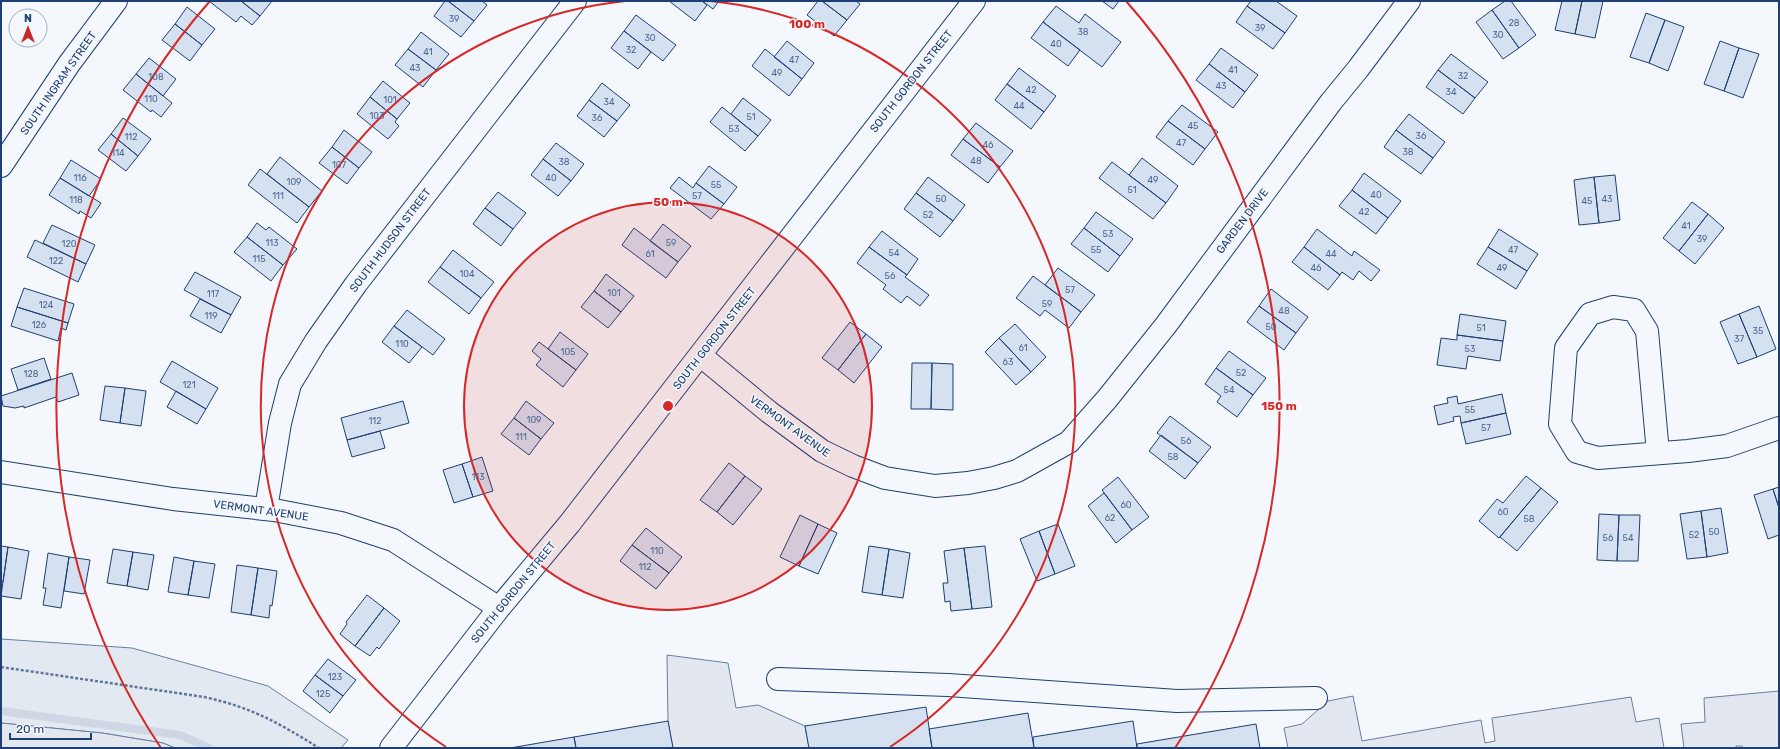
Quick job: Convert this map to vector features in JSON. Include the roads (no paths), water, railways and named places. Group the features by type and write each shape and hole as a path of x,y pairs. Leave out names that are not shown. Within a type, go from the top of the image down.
{"street":[{"name":"SOUTH INGRAM STREET","path":"1,166 69,64 116,1"},
{"name":"SOUTH HUDSON STREET","path":"266,509 280,423 290,384 316,341 361,277 575,1"},
{"name":"SOUTH GORDON STREET","path":"391,748 499,608 570,523 974,1"},
{"name":"GARDEN DRIVE","path":"1071,439 1107,399 1166,325 1225,243 1409,1"},
{"path":"1658,453 1647,331 1634,310 1613,307 1590,314 1566,348 1560,424 1577,452 1598,458 1658,453 1728,446 1779,428"},
{"name":"VERMONT AVENUE","path":"700,355 769,412 822,451 853,466 884,478 935,486 968,483 994,478 1018,471 1071,439"},
{"name":"VERMONT AVENUE","path":"1,472 158,497 266,509 342,523 393,540 499,608"},
{"path":"778,679 948,685 1177,701 1316,698"}],"waterway":[{"path":"1,711 180,735 209,748"}]}
